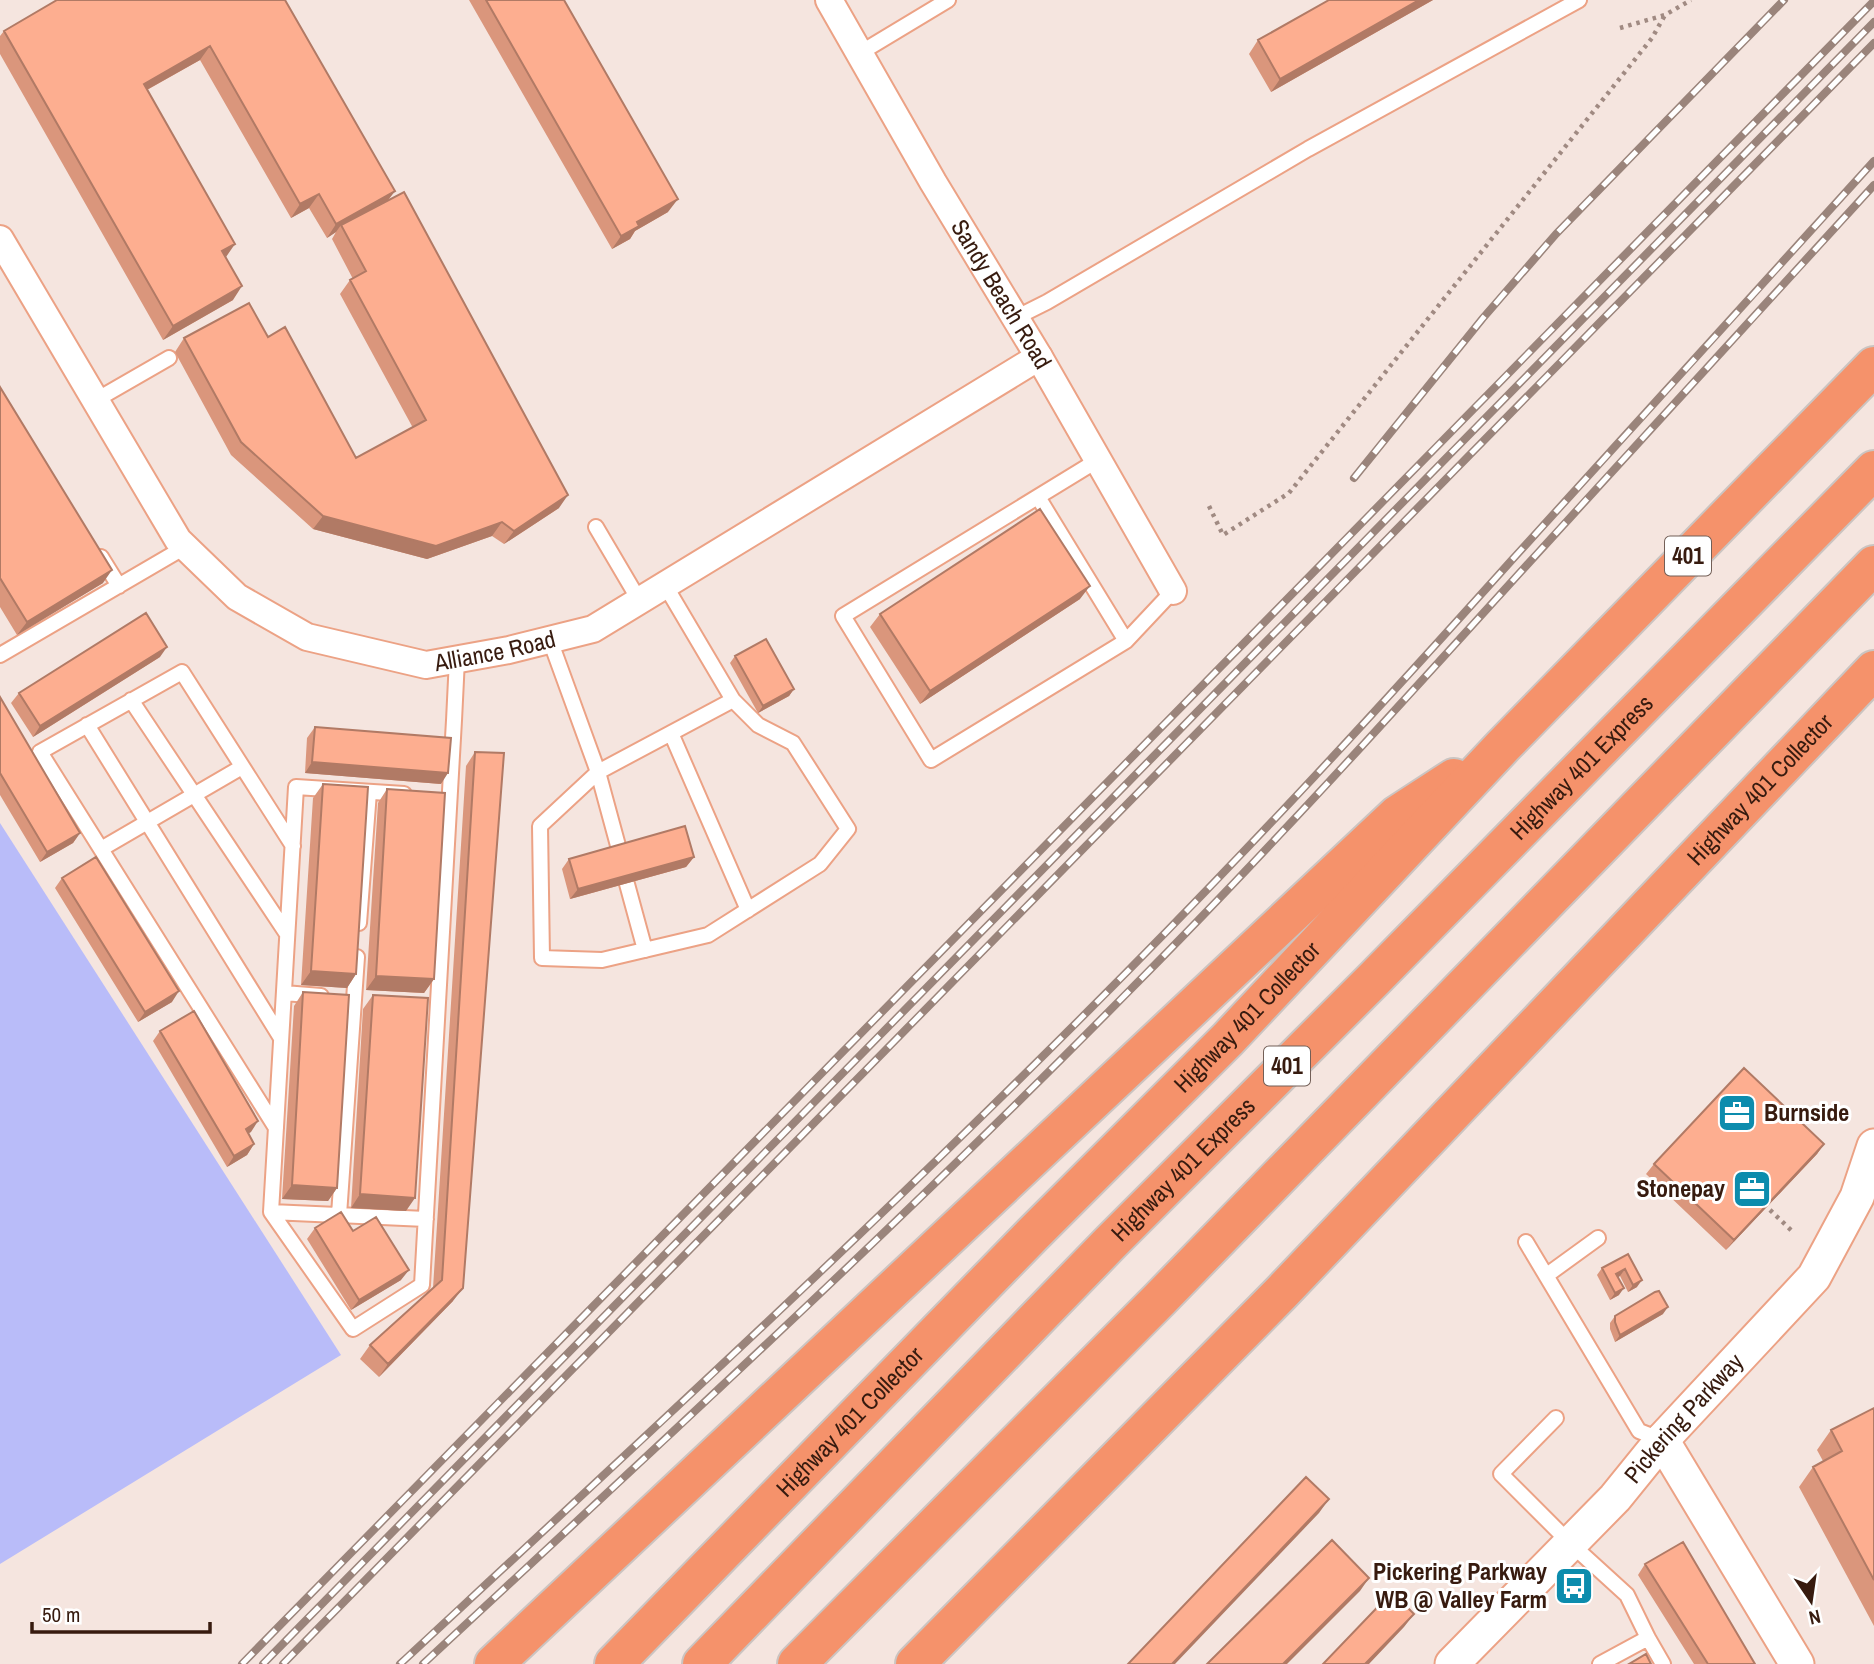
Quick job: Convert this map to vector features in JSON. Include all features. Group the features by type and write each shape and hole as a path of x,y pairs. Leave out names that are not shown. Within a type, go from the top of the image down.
{"highway":[{"name":"Highway 401 Collector","path":"614,1664 1033,1234 1228,1039 1503,746 1874,366"},
{"name":"Highway 401 Express","path":"702,1664 1101,1253 1874,470"},
{"path":"797,1664 1160,1299 1874,565"},
{"name":"Highway 401 Collector","path":"915,1664 1281,1293 1874,670"},
{"path":"494,1664 1397,815 1503,746"}],"street":[{"name":"Sandy Beach Road","path":"829,0 1173,591"},
{"name":"Alliance Road","path":"2,247 178,540 185,547 237,597 307,637 426,665 509,650 593,629 1039,357"},
{"name":"Pickering Parkway","path":"1452,1664 1615,1498 1662,1440 1814,1277 1857,1197 1874,1146"},
{"path":"1662,1440 1797,1664"}],"lane":[{"path":"860,54 948,0"},
{"path":"1015,317 1047,302 1308,149 1579,0"},
{"path":"96,400 169,358"},
{"path":"1098,460 843,617 931,760 1126,640 1173,591"},
{"path":"1038,497 1126,640"},
{"path":"596,527 639,600"},
{"path":"91,540 118,586"},
{"path":"0,655 185,547"},
{"path":"664,585 733,700 758,725 793,743 848,829 820,864 708,936 602,960 542,958 540,826 598,772 733,700"},
{"path":"550,640 598,772 620,853"},
{"path":"437,796 296,788 271,1212 353,1329 422,1285 433,1005 437,796 457,659"},
{"path":"276,1128 40,752 182,672 293,846"},
{"path":"131,700 287,934"},
{"path":"87,725 281,1038"},
{"path":"671,733 748,910"},
{"path":"100,849 242,767"},
{"path":"339,1215 348,998 369,792"},
{"path":"627,884 645,950"},
{"path":"284,993 348,998"},
{"path":"271,1212 426,1219"},
{"path":"1547,1275 1598,1238"},
{"path":"1527,1241 1639,1431 1662,1440"},
{"path":"1556,1418 1501,1474 1627,1595 1662,1664"},
{"path":"1600,1664 1647,1639"}],"path":[{"path":"1620,28 1665,15 1691,0"},
{"path":"1209,506 1223,535 1289,493 1643,49 1665,15"},
{"path":"1770,1210 1792,1231"}],"shaded area":[{"path":"0,823 341,1355 0,1564"}],"building":[{"path":"57,0 285,0 395,191 336,224 319,194 300,204 210,46 144,84 235,244 222,251 242,286 173,326 4,31"},
{"path":"486,0 564,0 678,199 637,222 639,226 621,236"},
{"path":"1329,0 1419,0 1280,79 1258,40"},
{"path":"404,192 568,495 514,531 502,522 436,546 323,516 241,442 184,338 249,303 268,337 285,327 356,458 426,420 350,280 366,271 341,225"},
{"path":"0,387 112,570 27,622 0,578"},
{"path":"1040,509 1090,586 930,691 880,614"},
{"path":"146,613 167,647 40,726 19,693"},
{"path":"766,639 794,689 763,706 735,656"},
{"path":"0,697 80,833 47,852 0,773"},
{"path":"315,727 451,738 448,773 312,762"},
{"path":"475,752 504,753 463,1288 388,1364 370,1345 442,1280"},
{"path":"323,784 368,787 356,974 311,971"},
{"path":"387,789 445,793 434,979 376,976"},
{"path":"685,826 694,857 578,889 569,859"},
{"path":"96,857 179,991 145,1012 62,878"},
{"path":"303,992 349,995 337,1188 292,1185"},
{"path":"373,995 428,998 415,1198 360,1194"},
{"path":"194,1011 258,1121 246,1129 254,1144 234,1156 160,1031"},
{"path":"1744,1068 1824,1144 1734,1240 1654,1164"},
{"path":"341,1212 353,1231 376,1217 409,1270 359,1300 315,1228"},
{"path":"1628,1254 1642,1280 1633,1285 1625,1269 1616,1274 1624,1288 1615,1293 1602,1268"},
{"path":"1659,1291 1668,1307 1620,1335 1615,1316"},
{"path":"1874,1408 1874,1580 1813,1467 1842,1451 1831,1430"},
{"path":"1306,1477 1329,1499 1172,1664 1128,1664"},
{"path":"1332,1540 1369,1578 1283,1664 1207,1664"},
{"path":"1683,1542 1755,1664 1708,1664 1645,1564"},
{"path":"1392,1592 1414,1614 1365,1664 1323,1664"},
{"path":"1646,1654 1651,1664 1629,1664"}],"railway":[{"path":"1354,478 1483,318 1556,234 1784,0"},
{"path":"242,1664 1874,1"},
{"path":"263,1664 1874,22"},
{"path":"283,1664 1874,43"},
{"path":"400,1664 935,1162 1144,955 1380,706 1874,161"},
{"path":"423,1664 870,1246 1046,1075 1181,938 1374,733 1874,185"}],"place":[{"name":"Burnside","path":"1737,1113"},
{"name":"Stonepay","path":"1752,1189"},
{"name":"Pickering Parkway WB @ Valley Farm","path":"1574,1586"}]}
